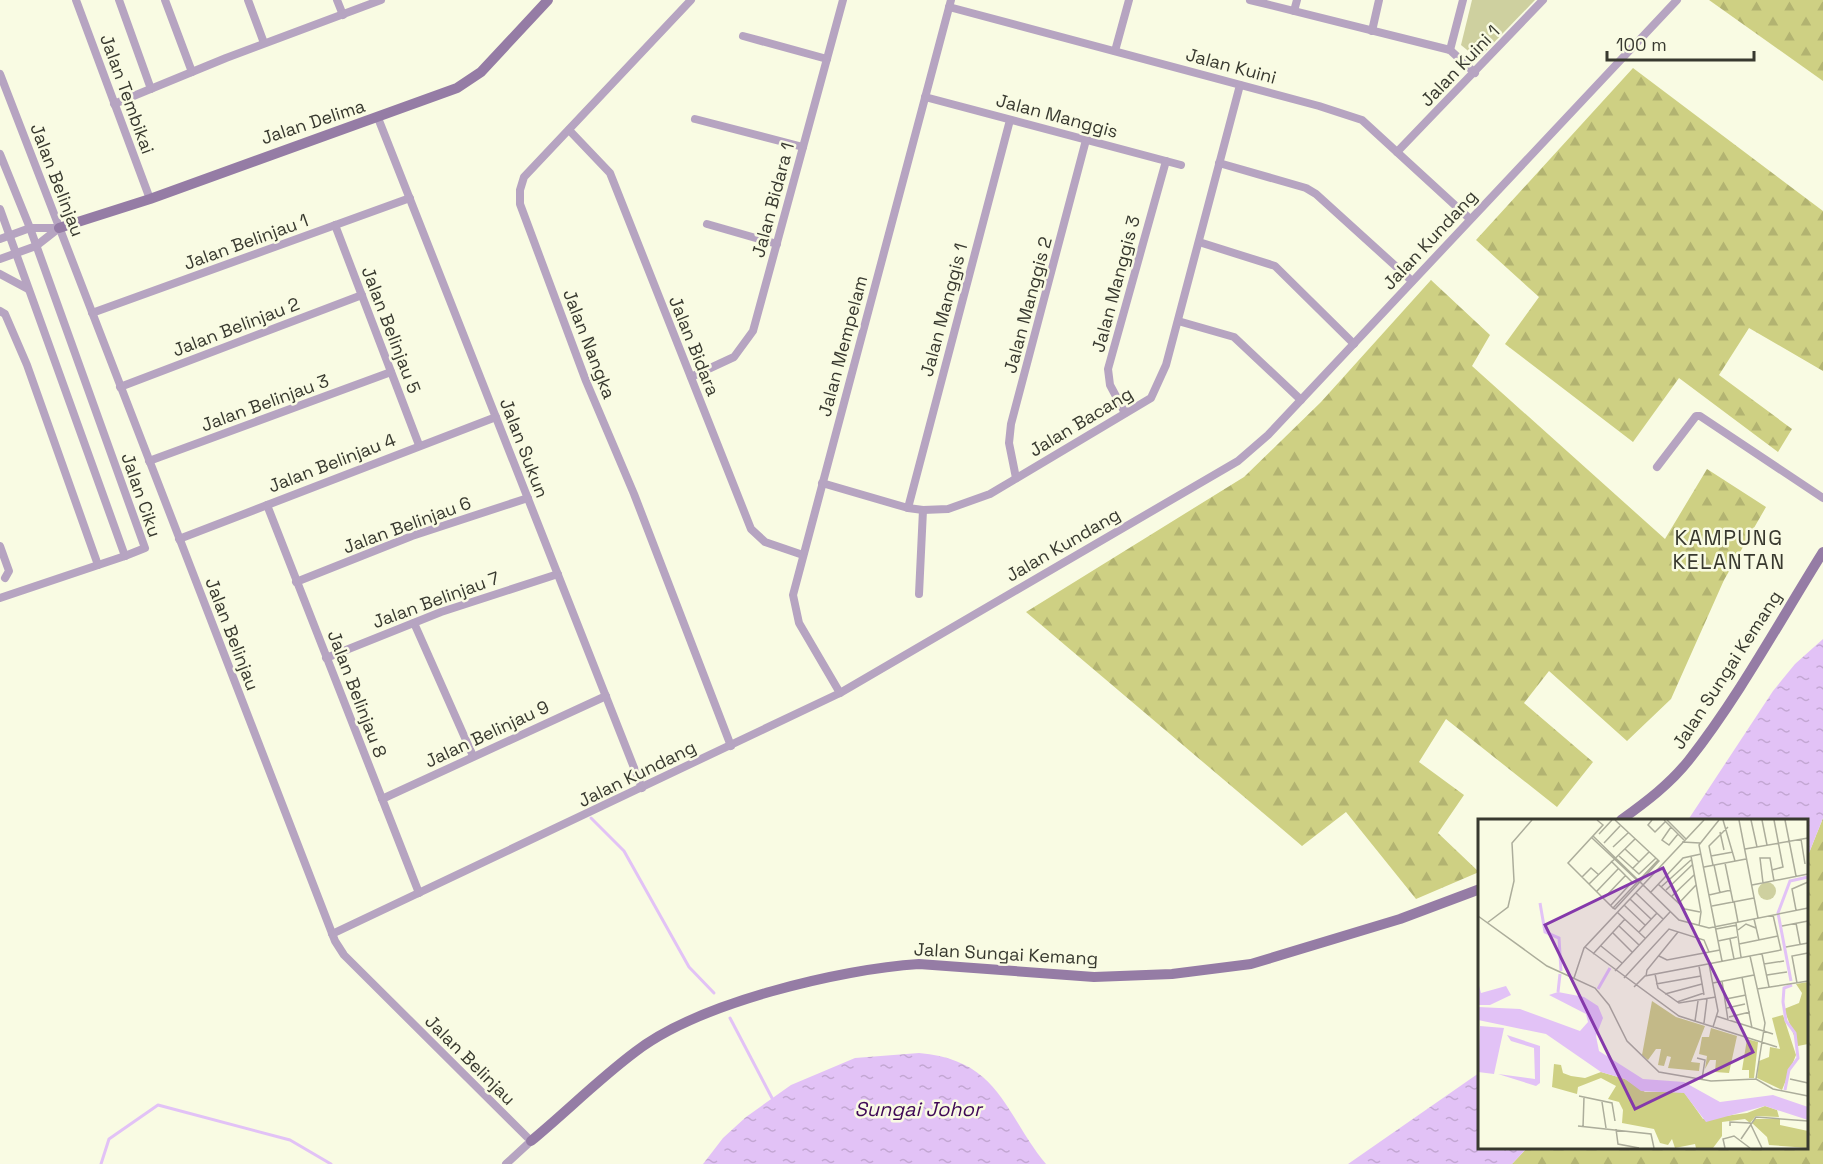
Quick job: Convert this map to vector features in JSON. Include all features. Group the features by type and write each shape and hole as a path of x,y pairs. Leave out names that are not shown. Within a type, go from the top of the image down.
{"street":[{"name":"Jalan Tembikai","path":"76,0 150,199"},
{"path":"119,0 151,89"},
{"path":"165,0 192,72"},
{"path":"249,0 264,43"},
{"path":"338,0 343,15"},
{"path":"114,104 264,43 381,0"},
{"name":"Jalan Delima","path":"0,239 30,228 59,228 150,199 261,157 378,118 469,82 548,0"},
{"name":"Jalan Nangka","path":"692,0 524,177 519,190 520,204 586,381 634,494 731,746"},
{"name":"Jalan Bidara 1","path":"691,377 734,357 753,331 843,0"},
{"path":"1115,51 1129,0"},
{"path":"1250,0 1450,50 1475,73"},
{"path":"1294,11 1297,0"},
{"path":"1372,30 1379,0"},
{"path":"1450,50 1463,0"},
{"name":"Jalan Kuini 1","path":"1397,152 1543,0"},
{"name":"Jalan Kundang","path":"332,934 840,693 1238,460 1268,435 1677,0"},
{"name":"Jalan Kuini","path":"950,4 1362,120 1470,219"},
{"name":"Jalan Mempelam","path":"840,693 800,623 794,595 950,4"},
{"path":"743,36 827,59"},
{"name":"Jalan Belinjau","path":"0,74 332,934 344,956 531,1142"},
{"name":"Jalan Bacang","path":"822,483 908,508 948,509 990,494 1151,398 1166,365 1240,85"},
{"name":"Jalan Manggis","path":"925,97 1181,165"},
{"name":"Jalan Sukun","path":"378,118 642,788"},
{"path":"694,119 803,147"},
{"name":"Jalan Manggis 1","path":"908,508 1010,120"},
{"name":"Jalan Bidara","path":"569,130 610,173 751,529 765,542 803,555"},
{"name":"Jalan Manggis 2","path":"1016,478 1009,443 1011,424 1086,140"},
{"name":"Jalan Ciku","path":"0,154 30,228 145,548 125,556 0,209"},
{"name":"Jalan Manggis 3","path":"1125,413 1110,385 1108,369 1166,160"},
{"path":"1220,163 1306,188 1316,194 1412,281"},
{"name":"Jalan Belinjau 1","path":"92,313 410,198"},
{"path":"707,224 777,244"},
{"name":"Jalan Belinjau 5","path":"335,225 419,445"},
{"name":"Jalan Delima","path":"0,260 36,246 59,228"},
{"path":"1199,242 1275,266 1354,344"},
{"path":"0,274 10,277 29,290"},
{"name":"Jalan Belinjau 2","path":"120,387 362,296"},
{"path":"0,311 4,314 15,335 27,365 98,565"},
{"path":"1178,321 1234,337 1301,400"},
{"name":"Jalan Belinjau 3","path":"149,461 391,372"},
{"path":"1658,467 1686,427 1696,416 1700,416 1823,498"},
{"name":"Jalan Belinjau 4","path":"179,539 496,417"},
{"name":"Jalan Belinjau 6","path":"297,582 412,536 528,498"},
{"name":"Jalan Belinjau 8","path":"267,505 419,893"},
{"path":"919,594 923,510"},
{"path":"0,546 9,571 4,578"},
{"name":"Jalan Sungai Kemang","path":"1623,819 1662,789 1689,760 1715,724 1823,552"},
{"path":"0,598 125,556"},
{"name":"Jalan Belinjau 7","path":"326,658 414,623 558,574"},
{"path":"414,623 473,756"},
{"name":"Jalan Belinjau 9","path":"382,799 606,696"},
{"name":"Jalan Sungai Kemang","path":"531,1142 635,1051 669,1030 710,1013 806,982 894,966 919,964 1094,977 1172,974 1251,964 1400,919 1478,889"},
{"path":"506,1164 531,1142"}],"green space":[{"path":"1472,0 1535,0 1478,59 1461,45"},
{"path":"1709,0 1823,0 1823,81"},
{"path":"1633,68 1823,211 1823,371 1749,328 1719,375 1792,429 1778,452 1679,378 1633,442 1505,344 1539,297 1476,240"},
{"path":"1431,280 1490,335 1472,366 1665,539 1707,469 1766,507 1724,580 1671,699 1627,741 1549,671 1524,703 1593,762 1557,807 1446,719 1419,762 1464,795 1438,833 1478,872 1416,899 1346,812 1302,846 1026,612 1244,477 1321,402"},
{"path":"1823,818 1823,1164 1512,1164 1526,1149 1808,1149 1808,856"}],"water":[{"path":"1823,639 1823,818 1808,856 1808,819 1689,819 1773,691 1795,664"},
{"name":"Sungai Johor","path":"919,1053 946,1058 967,1066 984,1078 1009,1108 1046,1164 703,1164 723,1138 746,1117 791,1085 855,1058"},
{"path":"1478,1074 1478,1149 1526,1149 1512,1164 1348,1164"}],"waterway":[{"path":"591,818 624,851 689,967 714,993"},
{"path":"730,1018 772,1098"},
{"path":"101,1164 109,1139 158,1105 290,1140 331,1164"}],"district":[{"name":"KAMPUNG KELANTAN","path":"1729,550"}]}
